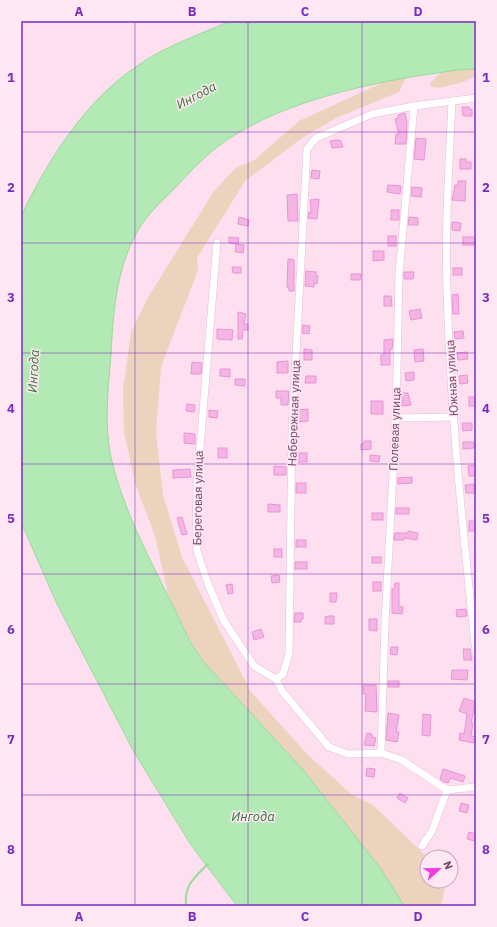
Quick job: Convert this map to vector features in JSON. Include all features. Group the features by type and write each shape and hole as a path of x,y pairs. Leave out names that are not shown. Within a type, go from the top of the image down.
{"street":[{"path":"414,106 476,98"},
{"name":"Южная улица","path":"452,102 447,203 447,287 454,417 476,653"},
{"name":"Набережная улица","path":"276,679 282,674 288,654 292,429 307,149 309,143 316,138 372,114 414,106"},
{"name":"Полевая улица","path":"381,753 385,623 396,418 399,274 414,106"},
{"name":"Береговая улица","path":"217,243 198,453 197,551 208,584 224,621 254,666 276,679 282,691 330,747 348,754 381,753 402,760 447,790"},
{"path":"396,418 454,417"},
{"path":"422,846 432,831 447,790 476,787"}],"shaded area":[{"path":"476,69 476,76 463,82 439,88 431,87 430,83 441,73"},
{"path":"406,78 399,92 338,117 302,138 245,181 197,258 198,270 161,367 156,433 163,495 182,557 251,692 306,753 351,794 373,805 419,849 419,889 445,889 441,906 404,906 381,869 304,771 202,660 182,626 168,594 155,536 135,483 124,432 123,390 131,332 149,296 214,191 237,167 253,161 299,121 384,82"}],"water":[{"name":"Ингода","path":"230,21 476,21 476,69 423,75 370,85 316,99 263,120 239,132 211,152 154,209 136,234 129,248 120,278 113,324 107,406 111,458 127,508 148,556 187,636 202,660 304,771 381,869 404,906 237,906 191,845 134,752 57,604 21,522 21,216 43,174 69,134 100,97 118,80 159,52"}],"building":[{"path":"462,107 469,107 470,110 472,109 472,116 463,116"},
{"path":"405,113 407,123 406,144 395,144 396,134 399,134 395,119 398,118 398,115"},
{"path":"416,138 426,139 424,160 414,159"},
{"path":"330,141 341,141 343,147 332,148"},
{"path":"460,159 466,159 466,162 471,162 471,169 460,169"},
{"path":"312,170 320,171 319,179 311,178"},
{"path":"458,181 466,181 465,201 452,200 455,185 458,185"},
{"path":"388,185 401,186 400,194 387,192"},
{"path":"412,187 422,188 421,197 411,196"},
{"path":"297,194 298,221 288,221 287,195"},
{"path":"319,199 317,219 308,218 309,212 311,213 310,200"},
{"path":"391,210 399,210 399,220 391,220"},
{"path":"239,217 249,220 248,226 238,224"},
{"path":"409,217 418,218 418,225 408,225"},
{"path":"452,222 461,223 460,231 452,230"},
{"path":"388,236 396,236 396,246 388,246"},
{"path":"229,237 239,238 238,244 229,243"},
{"path":"463,237 476,237 476,245 463,245"},
{"path":"236,244 244,245 243,253 235,252"},
{"path":"373,251 384,251 384,260 373,261"},
{"path":"288,259 294,260 294,291 289,291 289,288 287,287"},
{"path":"232,267 241,267 241,273 233,273"},
{"path":"453,268 462,268 462,275 453,275"},
{"path":"306,271 316,272 316,276 318,276 317,284 314,283 314,287 305,286"},
{"path":"404,272 414,272 413,279 404,279"},
{"path":"351,274 361,274 360,280 351,280"},
{"path":"458,294 459,314 453,314 452,295"},
{"path":"384,296 391,296 392,306 384,306"},
{"path":"420,309 422,318 411,320 409,311"},
{"path":"238,312 246,314 244,324 248,324 248,330 243,330 242,339 238,339"},
{"path":"303,325 310,326 309,334 302,333"},
{"path":"217,329 233,330 232,340 217,339"},
{"path":"463,331 464,338 455,339 454,332"},
{"path":"393,339 392,349 390,349 390,365 381,365 381,355 384,355 384,340"},
{"path":"304,349 312,350 312,360 304,360"},
{"path":"423,349 424,361 415,362 414,350"},
{"path":"467,352 468,359 458,360 457,353"},
{"path":"288,361 288,373 277,373 277,362"},
{"path":"192,362 202,363 201,374 191,374"},
{"path":"220,369 230,369 230,377 220,376"},
{"path":"414,372 414,380 406,381 405,373"},
{"path":"467,375 468,383 460,384 459,376"},
{"path":"306,376 316,376 316,383 305,383"},
{"path":"235,379 245,379 245,386 235,385"},
{"path":"276,391 289,391 288,405 281,405 281,398 276,398"},
{"path":"402,393 408,393 411,405 402,406"},
{"path":"469,397 476,397 476,406 469,406"},
{"path":"371,401 383,401 383,414 371,414"},
{"path":"187,404 195,405 194,412 186,411"},
{"path":"308,409 308,421 298,422 298,410"},
{"path":"209,410 218,411 217,418 209,417"},
{"path":"462,423 472,423 472,430 463,431"},
{"path":"184,433 195,434 195,444 184,443"},
{"path":"364,441 371,441 371,449 361,450 361,444 364,443"},
{"path":"463,442 474,442 474,448 463,449"},
{"path":"218,448 227,448 227,458 218,458"},
{"path":"299,453 307,453 307,462 299,462"},
{"path":"370,455 380,456 379,462 370,461"},
{"path":"476,465 476,476 469,476 468,466"},
{"path":"274,466 286,467 286,475 274,475"},
{"path":"190,469 191,477 173,478 173,470"},
{"path":"412,477 412,483 398,484 398,478"},
{"path":"296,483 306,483 306,493 296,493"},
{"path":"474,484 474,493 466,493 465,485"},
{"path":"268,504 280,505 280,512 268,512"},
{"path":"396,508 409,508 409,514 396,514"},
{"path":"372,513 383,513 383,520 372,520"},
{"path":"182,517 187,534 182,535 177,518"},
{"path":"469,521 476,521 476,531 469,531"},
{"path":"408,531 418,533 417,540 404,538 404,540 394,540 395,533 408,533"},
{"path":"296,540 306,540 306,547 296,547"},
{"path":"274,549 282,549 282,557 274,557"},
{"path":"372,557 381,557 381,563 372,563"},
{"path":"295,562 307,562 307,569 295,569"},
{"path":"279,575 280,582 272,583 271,576"},
{"path":"373,582 381,582 381,591 373,591"},
{"path":"395,583 399,583 399,606 403,607 402,614 392,613 392,589 394,589"},
{"path":"232,584 233,593 228,594 226,585"},
{"path":"330,593 337,593 336,602 330,602"},
{"path":"466,609 467,616 457,617 456,610"},
{"path":"295,613 303,613 303,619 301,619 301,622 294,622"},
{"path":"334,616 334,624 325,624 325,617"},
{"path":"369,619 377,619 377,631 369,630"},
{"path":"261,629 264,637 254,640 252,632"},
{"path":"391,647 398,647 397,655 390,654"},
{"path":"463,649 470,649 472,660 464,660"},
{"path":"452,670 468,670 467,680 451,679"},
{"path":"388,681 399,681 399,687 388,687"},
{"path":"363,685 376,685 377,712 365,711 366,694 363,694"},
{"path":"464,698 476,702 471,723 473,723 471,736 476,737 474,743 459,740 460,733 464,734 467,714 459,711"},
{"path":"388,713 399,715 396,732 399,732 397,742 386,740"},
{"path":"423,714 431,715 430,736 422,735"},
{"path":"367,733 372,734 372,737 376,738 374,746 364,745"},
{"path":"367,768 375,769 374,777 366,776"},
{"path":"443,769 465,776 463,782 450,778 448,783 444,782 440,779"},
{"path":"400,793 408,798 405,803 397,798"},
{"path":"461,803 469,805 467,813 459,811"},
{"path":"469,832 476,834 474,841 467,839"}],"waterway":[{"path":"186,906 188,887 194,878 208,864"}]}
